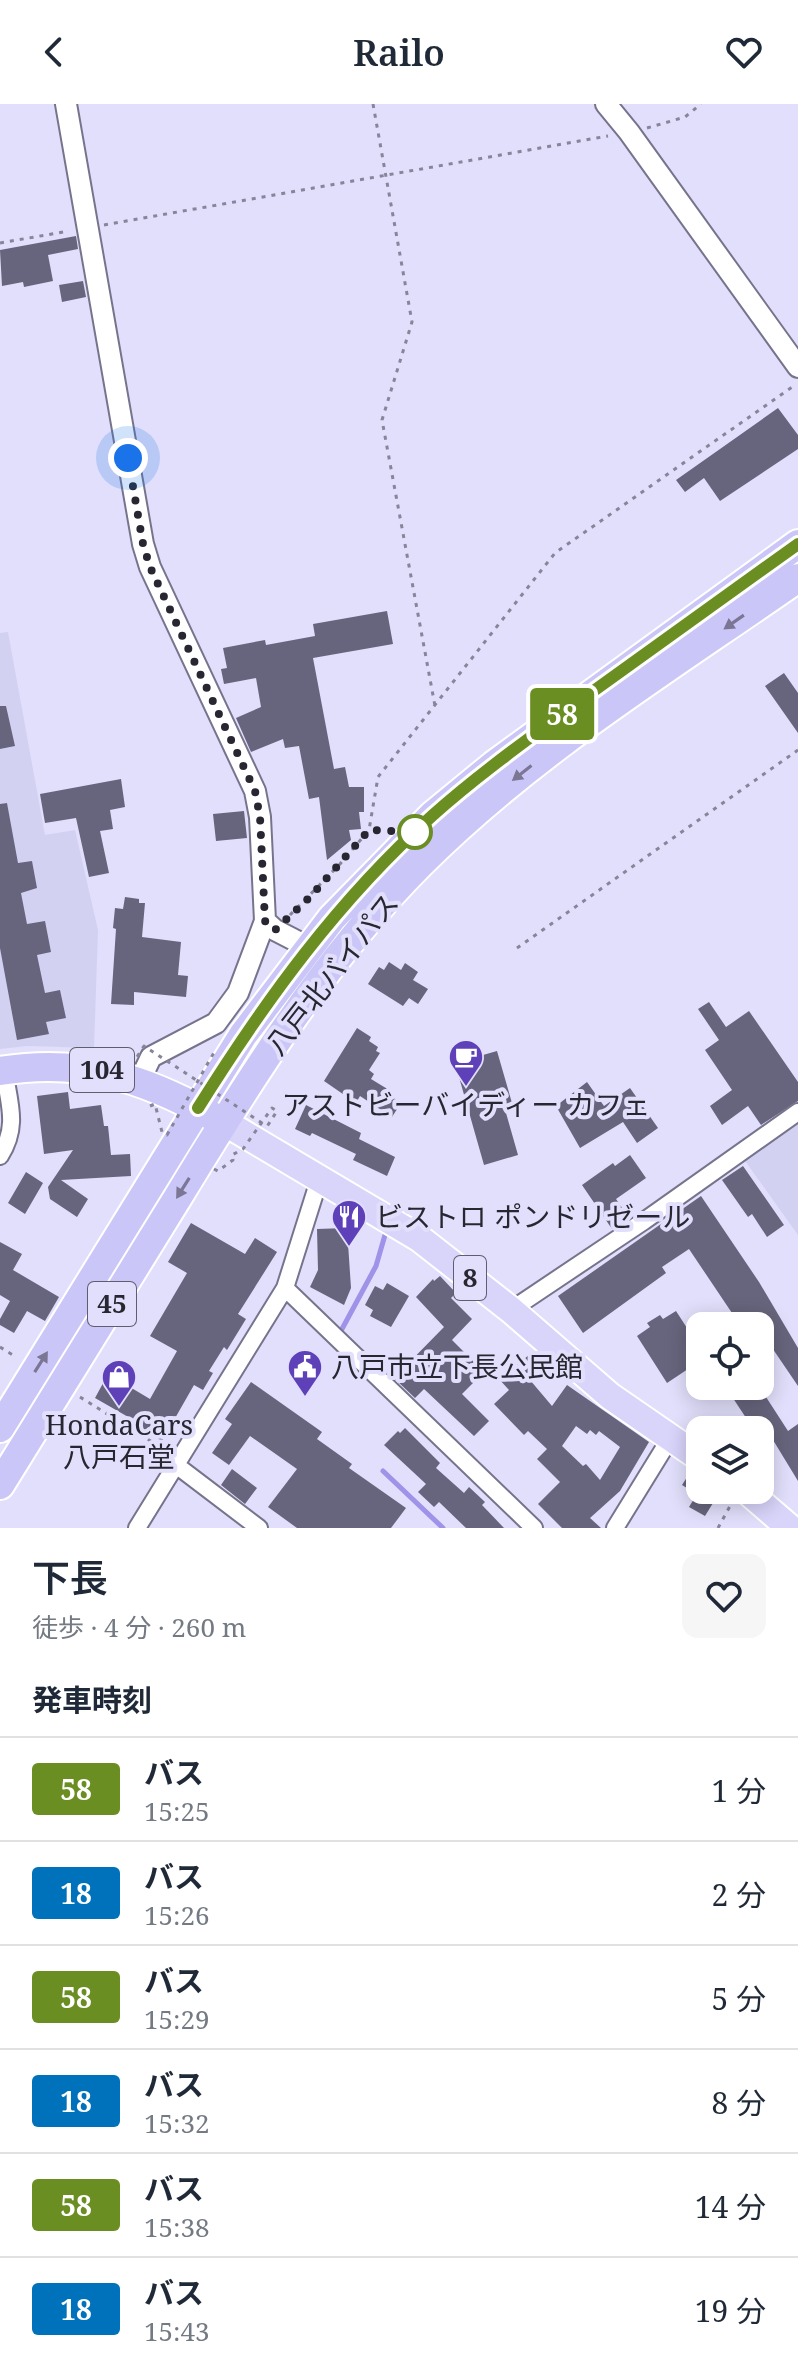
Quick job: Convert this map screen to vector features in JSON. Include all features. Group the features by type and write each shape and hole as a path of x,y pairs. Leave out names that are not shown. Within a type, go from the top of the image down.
{"highway":[{"name":"八戸北バイパス","path":"197,1094 308,947 375,872 433,815 494,765 798,544"},
{"name":"八戸北バイパス","path":"224,1122 331,967 364,924 421,863 517,777 798,578"},
{"name":"104","path":"2,1070 85,1069 145,1093 197,1094 224,1122"},
{"name":"45","path":"0,1428 197,1094"},
{"name":"45","path":"0,1485 224,1122"}],"main road":[{"name":"8","path":"224,1122 419,1238 511,1310 610,1396 686,1448"},
{"path":"750,1504 790,1528"}],"street":[{"path":"66,104 143,544 150,567 255,791 270,926 238,993 216,1023 151,1057 145,1093"},
{"path":"606,104 798,367"},
{"path":"270,926 308,947"},
{"path":"0,1156 9,1142 13,1126 2,1070"},
{"path":"511,1310 798,1112"},
{"path":"137,1528 174,1460 285,1288 320,1177"},
{"path":"285,1288 534,1528"},
{"path":"615,1528 671,1437"},
{"path":"174,1460 259,1528"}],"path":[{"path":"373,104 412,322 382,420 435,706"},
{"path":"0,243 629,132 685,117 701,104"},
{"path":"270,926 311,896 369,830 378,777 555,553 798,383"},
{"path":"517,948 798,750"},
{"path":"114,1053 114,1058 135,1060 144,1046 197,1094 262,1123"},
{"path":"145,1093 155,1104 162,1132 167,1135 197,1094 216,1049"},
{"path":"214,1169 218,1171 233,1160 232,1155 243,1149 272,1108 277,1111 266,1128"},
{"path":"0,1347 26,1363"},
{"path":"73,1393 174,1460"},
{"path":"718,1528 733,1504"}],"shaded area":[{"path":"8,632 45,835 75,830 98,930 94,1048 27,1046 0,1049 0,633"},
{"path":"798,1120 798,1235 743,1158"}],"building":[{"path":"76,236 78,249 48,255 53,281 24,287 23,282 2,286 0,250"},
{"path":"83,281 86,297 62,302 59,285"},
{"path":"778,408 798,435 798,449 720,501 704,478 685,492 676,480"},
{"path":"387,611 393,644 313,658 334,769 345,767 349,787 364,787 364,812 359,812 361,829 349,830 351,840 327,860 319,797 309,799 299,746 285,748 283,739 251,752 236,718 261,707 256,678 224,684 221,669 227,668 223,648 265,640 266,645 315,636 313,624"},
{"path":"784,673 798,693 798,733 765,686"},
{"path":"0,706 6,706 15,746 0,749"},
{"path":"121,779 125,807 110,810 113,829 100,831 109,873 89,877 76,818 45,823 40,794"},
{"path":"7,803 18,863 32,861 37,888 21,893 27,924 45,921 51,952 37,955 45,993 60,990 66,1018 46,1022 49,1034 17,1040 0,948 0,804"},
{"path":"244,811 247,838 216,841 213,814"},
{"path":"125,897 145,903 142,937 181,942 178,975 188,976 186,997 134,992 134,1005 111,1004 115,908 123,909"},
{"path":"389,962 401,970 405,963 418,972 413,980 428,989 418,1004 409,998 403,1006 368,984 379,967 384,970"},
{"path":"709,1002 726,1027 749,1011 798,1082 798,1101 761,1125 748,1106 722,1125 710,1106 732,1090 705,1050 719,1040 698,1009"},
{"path":"357,1028 371,1037 369,1041 378,1047 376,1051 380,1053 369,1070 374,1074 371,1079 394,1093 392,1097 401,1103 392,1117 360,1096 356,1103 324,1081"},
{"path":"497,1051 512,1103 504,1106 518,1155 484,1165 455,1063"},
{"path":"587,1082 604,1106 630,1088 658,1128 637,1143 623,1122 580,1148 556,1106"},
{"path":"68,1092 70,1109 101,1105 104,1126 108,1126 111,1155 130,1154 131,1176 61,1180 88,1199 77,1217 50,1199 48,1187 73,1150 44,1154 37,1096"},
{"path":"306,1105 361,1133 359,1139 395,1157 387,1176 353,1160 356,1154 312,1133 310,1136 295,1129"},
{"path":"630,1155 646,1178 616,1199 629,1218 612,1229 582,1185"},
{"path":"743,1166 784,1225 767,1237 752,1214 748,1217 722,1180"},
{"path":"26,1172 43,1183 25,1214 8,1203"},
{"path":"701,1196 759,1282 798,1348 798,1386 774,1351 774,1312 731,1312 689,1249 662,1267 666,1273 583,1333 558,1296"},
{"path":"191,1223 245,1254 255,1238 277,1252 238,1314 246,1319 227,1350 224,1347 209,1371 213,1373 203,1390 194,1385 162,1441 134,1425 137,1422 95,1398 108,1374 150,1399 177,1351 150,1336 187,1273 168,1262"},
{"path":"347,1228 351,1288 344,1305 310,1287 318,1270 317,1229"},
{"path":"0,1242 22,1254 13,1270 59,1297 45,1321 27,1311 14,1333 0,1325 10,1301 0,1295"},
{"path":"440,1276 456,1293 451,1298 472,1319 452,1340 484,1372 462,1394 489,1421 474,1436 424,1389 415,1398 394,1378 444,1327 416,1297"},
{"path":"387,1283 409,1296 391,1327 370,1316 373,1310 365,1305 375,1286 383,1290"},
{"path":"676,1311 686,1326 686,1370 667,1383 637,1336 650,1327 647,1323 660,1315 663,1319"},
{"path":"534,1351 547,1365 530,1380 552,1406 567,1385 649,1442 620,1491 590,1518 601,1528 562,1528 538,1504 560,1482 537,1459 547,1449 528,1431 524,1435 494,1404 509,1390 499,1379","holes":["576,1426 587,1434 590,1430 596,1435 599,1431 620,1447 600,1480 586,1464 583,1466 562,1446"]},
{"path":"251,1382 322,1432 317,1439 352,1464 349,1468 406,1508 391,1528 297,1528 268,1507 297,1469 250,1436 229,1465 212,1453 232,1424 225,1419"},
{"path":"734,1400 768,1400 788,1431 798,1424 798,1481 774,1442 774,1416 745,1416"},
{"path":"405,1428 440,1463 436,1468 464,1493 469,1487 485,1502 482,1505 504,1528 466,1528 439,1502 434,1507 418,1492 426,1484 384,1445"},
{"path":"232,1469 257,1488 245,1504 221,1485"},
{"path":"691,1504 712,1504 705,1516 689,1507"}],"waterway":[{"path":"342,1329 376,1266 385,1235"},
{"path":"383,1471 443,1528"}],"bus line":[{"name":"58","path":"198,1108 243,1035 308,947 375,872 433,815 494,765 798,544"}],"place":[{"name":"アストビーバイディー カフェ","path":"466,1088"},
{"name":"ビストロ ポンドリゼール","path":"349,1248"},
{"name":"八戸市立下長公民館","path":"305,1398"},
{"name":"HondaCars 八戸石堂","path":"119,1408"}],"route":[{"path":"128,458 150,567 255,791 260,817 265,921 275,930 311,896 369,830 415,832"}]}
